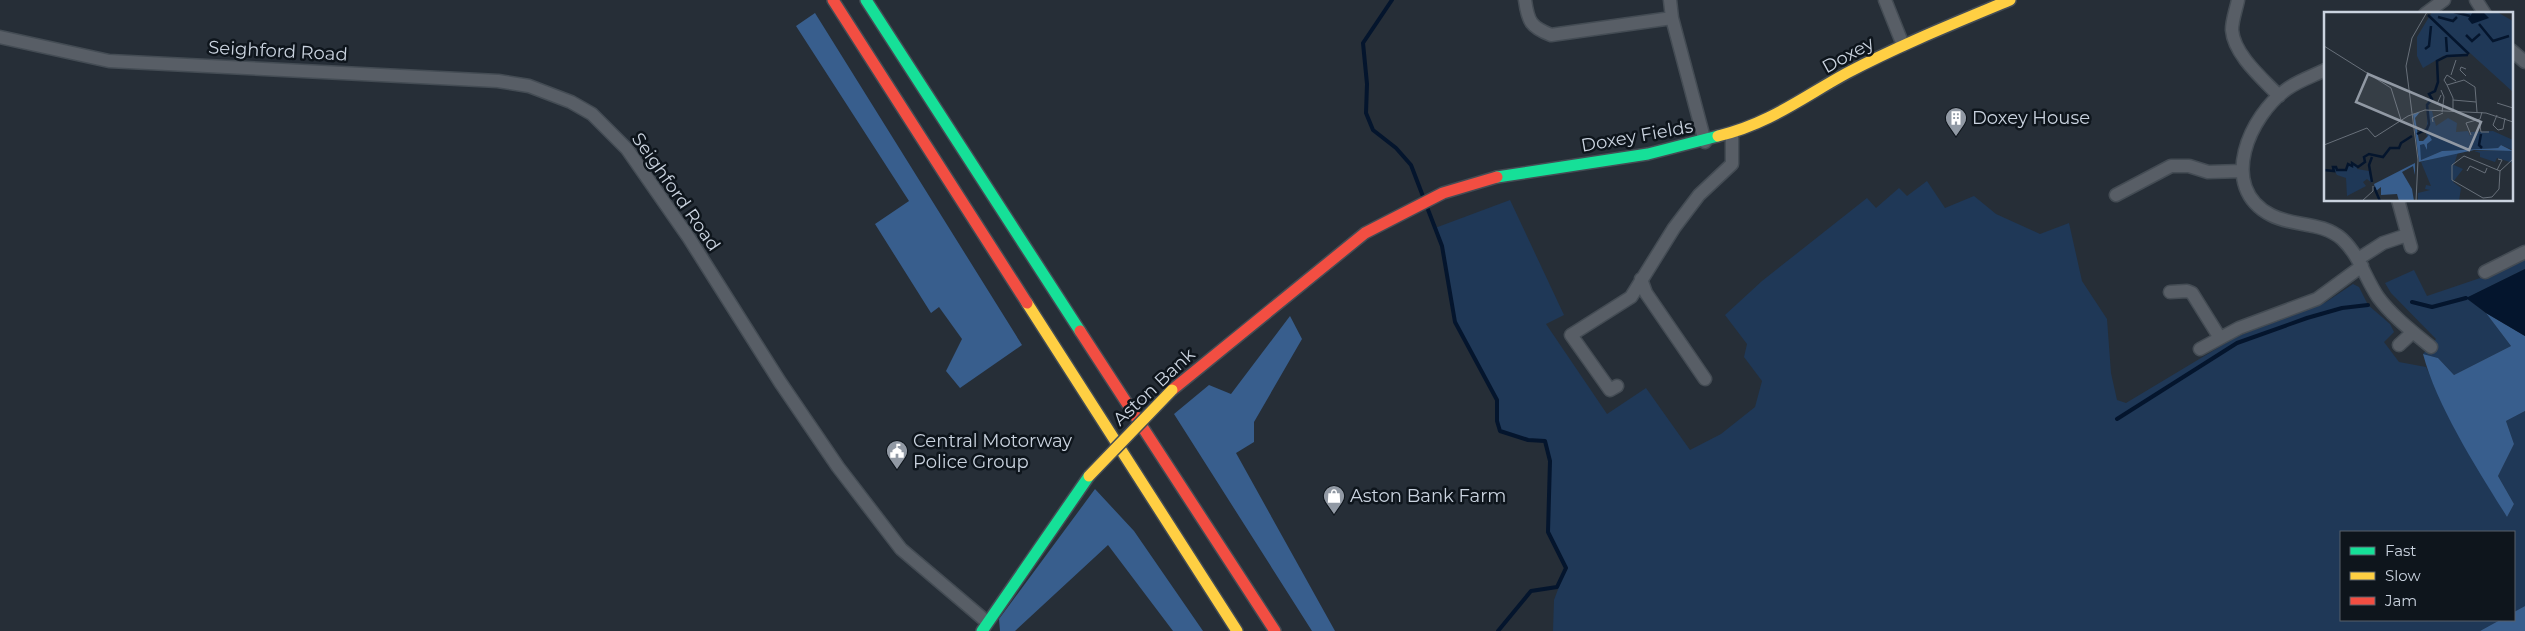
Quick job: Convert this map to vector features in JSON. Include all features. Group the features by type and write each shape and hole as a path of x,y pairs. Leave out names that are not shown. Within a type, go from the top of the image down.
{"main road":[{"path":"832,0 1237,631"},
{"path":"866,0 1275,631"},
{"name":"Doxey","path":"1705,142 1770,119 1846,74 1903,46 2010,0"},
{"name":"Doxey Fields","path":"1443,193 1508,174 1648,154 1705,142"},
{"name":"Aston Bank","path":"984,627 1089,476 1172,390 1365,233 1443,193"}],"street":[{"path":"1525,0 1527,15 1535,28 1551,35 1672,18"},
{"name":"Doxey Fields","path":"1670,0 1672,18 1705,142"},
{"path":"1884,0 1903,46"},
{"path":"2238,0 2232,32 2238,48 2279,96"},
{"path":"2428,12 2444,0"},
{"path":"2476,0 2483,12"},
{"name":"Seighford Road","path":"0,37 109,60 498,81 546,92 571,102 592,114 627,149 690,238 780,382 838,467 901,549 984,627"},
{"path":"2512,51 2525,62"},
{"path":"2324,70 2288,88 2265,108 2249,136 2242,159 2242,171 2247,191 2261,208 2282,220 2313,224 2340,238 2360,262 2378,297 2431,347"},
{"path":"1617,386 1610,390 1571,335 1631,297 1674,228 1699,195 1732,164 1732,133"},
{"path":"2116,195 2171,166 2189,166 2208,172 2242,171"},
{"path":"2200,349 2266,316 2316,299 2383,243 2409,241 2398,201"},
{"path":"2485,272 2525,252"},
{"path":"1641,279 1646,293 1704,379"},
{"path":"2170,292 2187,291 2192,293 2220,338"},
{"path":"2399,345 2414,332"}],"shaded area":[{"path":"815,13 1022,345 960,388 946,371 962,339 939,307 931,313 875,224 909,201 796,26"},
{"path":"1927,181 1945,208 1974,196 1996,214 2040,234 2069,223 2082,281 2107,319 2111,373 2117,400 2126,403 2236,337 2326,302 2353,284 2359,287 2368,305 2390,324 2394,332 2384,342 2399,362 2426,367 2456,431 2507,517 2514,504 2498,476 2514,444 2506,421 2525,411 2525,606 2515,611 2515,531 2340,531 2340,621 2498,621 2480,631 1553,631 1554,600 1566,568 1548,532 1550,461 1545,442 1528,440 1500,431 1497,421 1497,400 1455,322 1442,246 1435,228 1510,200 1564,315 1546,324 1607,414 1646,388 1690,450 1721,434 1755,407 1762,381 1744,357 1747,344 1725,315 1762,281 1867,198 1876,208 1899,188 1907,196"},
{"path":"2525,256 2525,269 2467,298 2486,313 2511,346 2454,375 2438,358 2423,354 2436,339 2391,293 2385,283 2414,270 2427,296 2492,274"},
{"path":"2525,269 2525,336 2486,313 2466,298"},
{"path":"2486,313 2525,336 2525,411 2506,421 2514,444 2498,476 2514,504 2507,517 2459,438 2429,374 2423,354 2438,358 2454,375 2511,346"},
{"path":"1290,316 1302,339 1254,422 1254,442 1236,453 1335,631 1312,631 1174,414 1209,385 1231,394"},
{"path":"1095,489 1134,531 1203,631 1173,631 1108,545 1015,631 1000,631 999,619"},
{"path":"2525,606 2525,631 2480,631 2498,621 2515,621 2515,611"}],"waterway":[{"path":"1392,0 1363,43 1367,84 1366,113 1373,130 1396,148 1411,165 1424,199"},
{"path":"1427,207 1442,246 1455,322 1497,400 1497,421 1500,431 1528,440 1545,441 1550,461 1548,532 1566,568 1557,587 1531,591 1498,631"},
{"path":"2412,302 2432,307 2466,298"},
{"path":"2117,419 2237,343 2307,318 2342,308 2368,305"}],"traffic: fast":[{"path":"866,0 1080,331"},
{"path":"1497,177 1648,154 1718,136"},
{"path":"982,631 1089,476"}],"traffic: slow":[{"path":"1718,136 1770,117 1847,73 1887,53 2010,0"},
{"path":"1027,303 1237,631"},
{"path":"1089,476 1172,390"}],"traffic: jam":[{"path":"833,0 1027,303"},
{"path":"1172,390 1365,233 1443,193 1497,177"},
{"path":"1080,331 1275,631"}],"place":[{"name":"Doxey House","path":"1956,137"},
{"name":"Central Motorway Police Group","path":"897,470"},
{"name":"Aston Bank Farm","path":"1334,515"}]}
